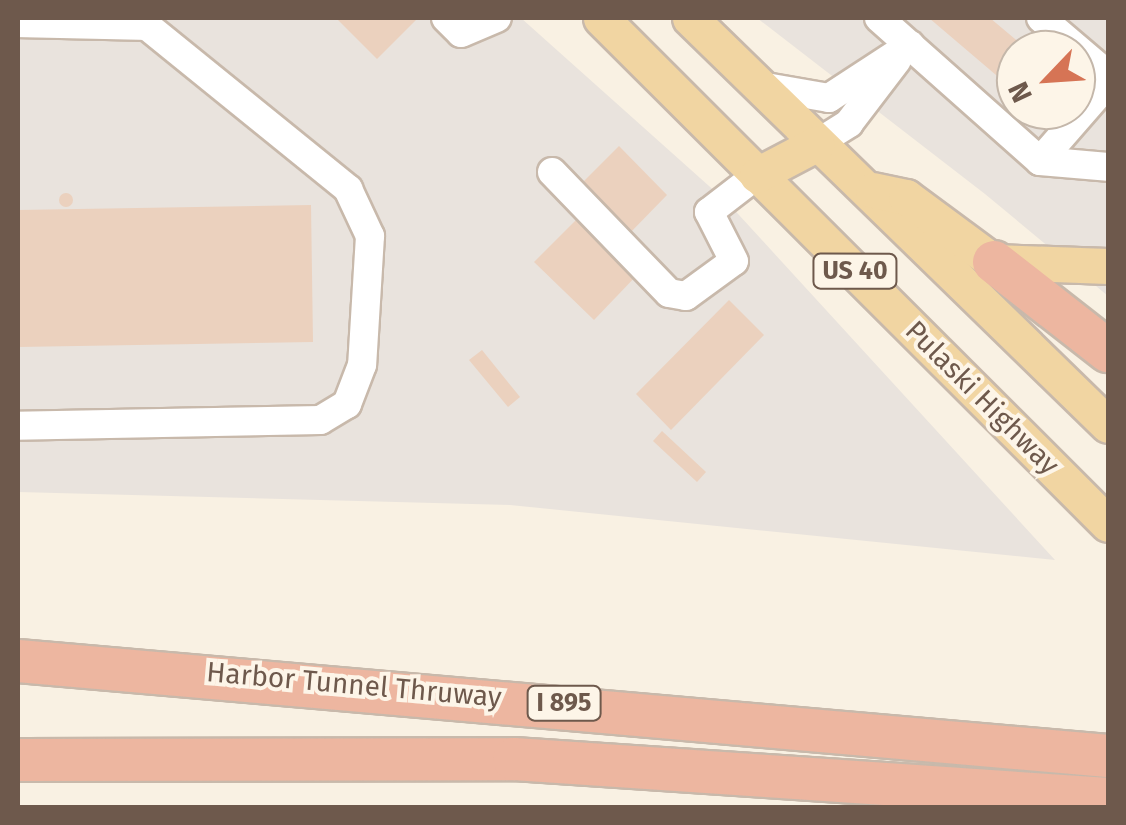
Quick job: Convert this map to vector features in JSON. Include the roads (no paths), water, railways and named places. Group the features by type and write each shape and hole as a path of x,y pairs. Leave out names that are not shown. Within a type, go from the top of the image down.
{"highway":[{"path":"994,262 1108,352"},
{"name":"Harbor Tunnel Thruway","path":"18,661 1108,756"},
{"name":"I 895","path":"18,760 514,759 1108,799"}],"main road":[{"name":"Pulaski Highway","path":"601,18 1108,524"},
{"name":"US 40","path":"690,18 1108,425"},
{"path":"757,175 816,144"},
{"path":"864,188 906,197 994,262 1108,266"}],"lane":[{"path":"446,18 461,32 497,18"},
{"path":"879,18 905,50 1040,161 1108,166"},
{"path":"1056,22 1108,75"},
{"path":"18,24 147,26 348,190 370,236 362,365 347,404 320,420 18,426"},
{"path":"760,86 829,98 905,50"},
{"path":"816,144 849,123 905,50"},
{"path":"1040,161 1108,83"},
{"path":"552,172 670,292 686,296 734,260 709,212 757,175"}]}
